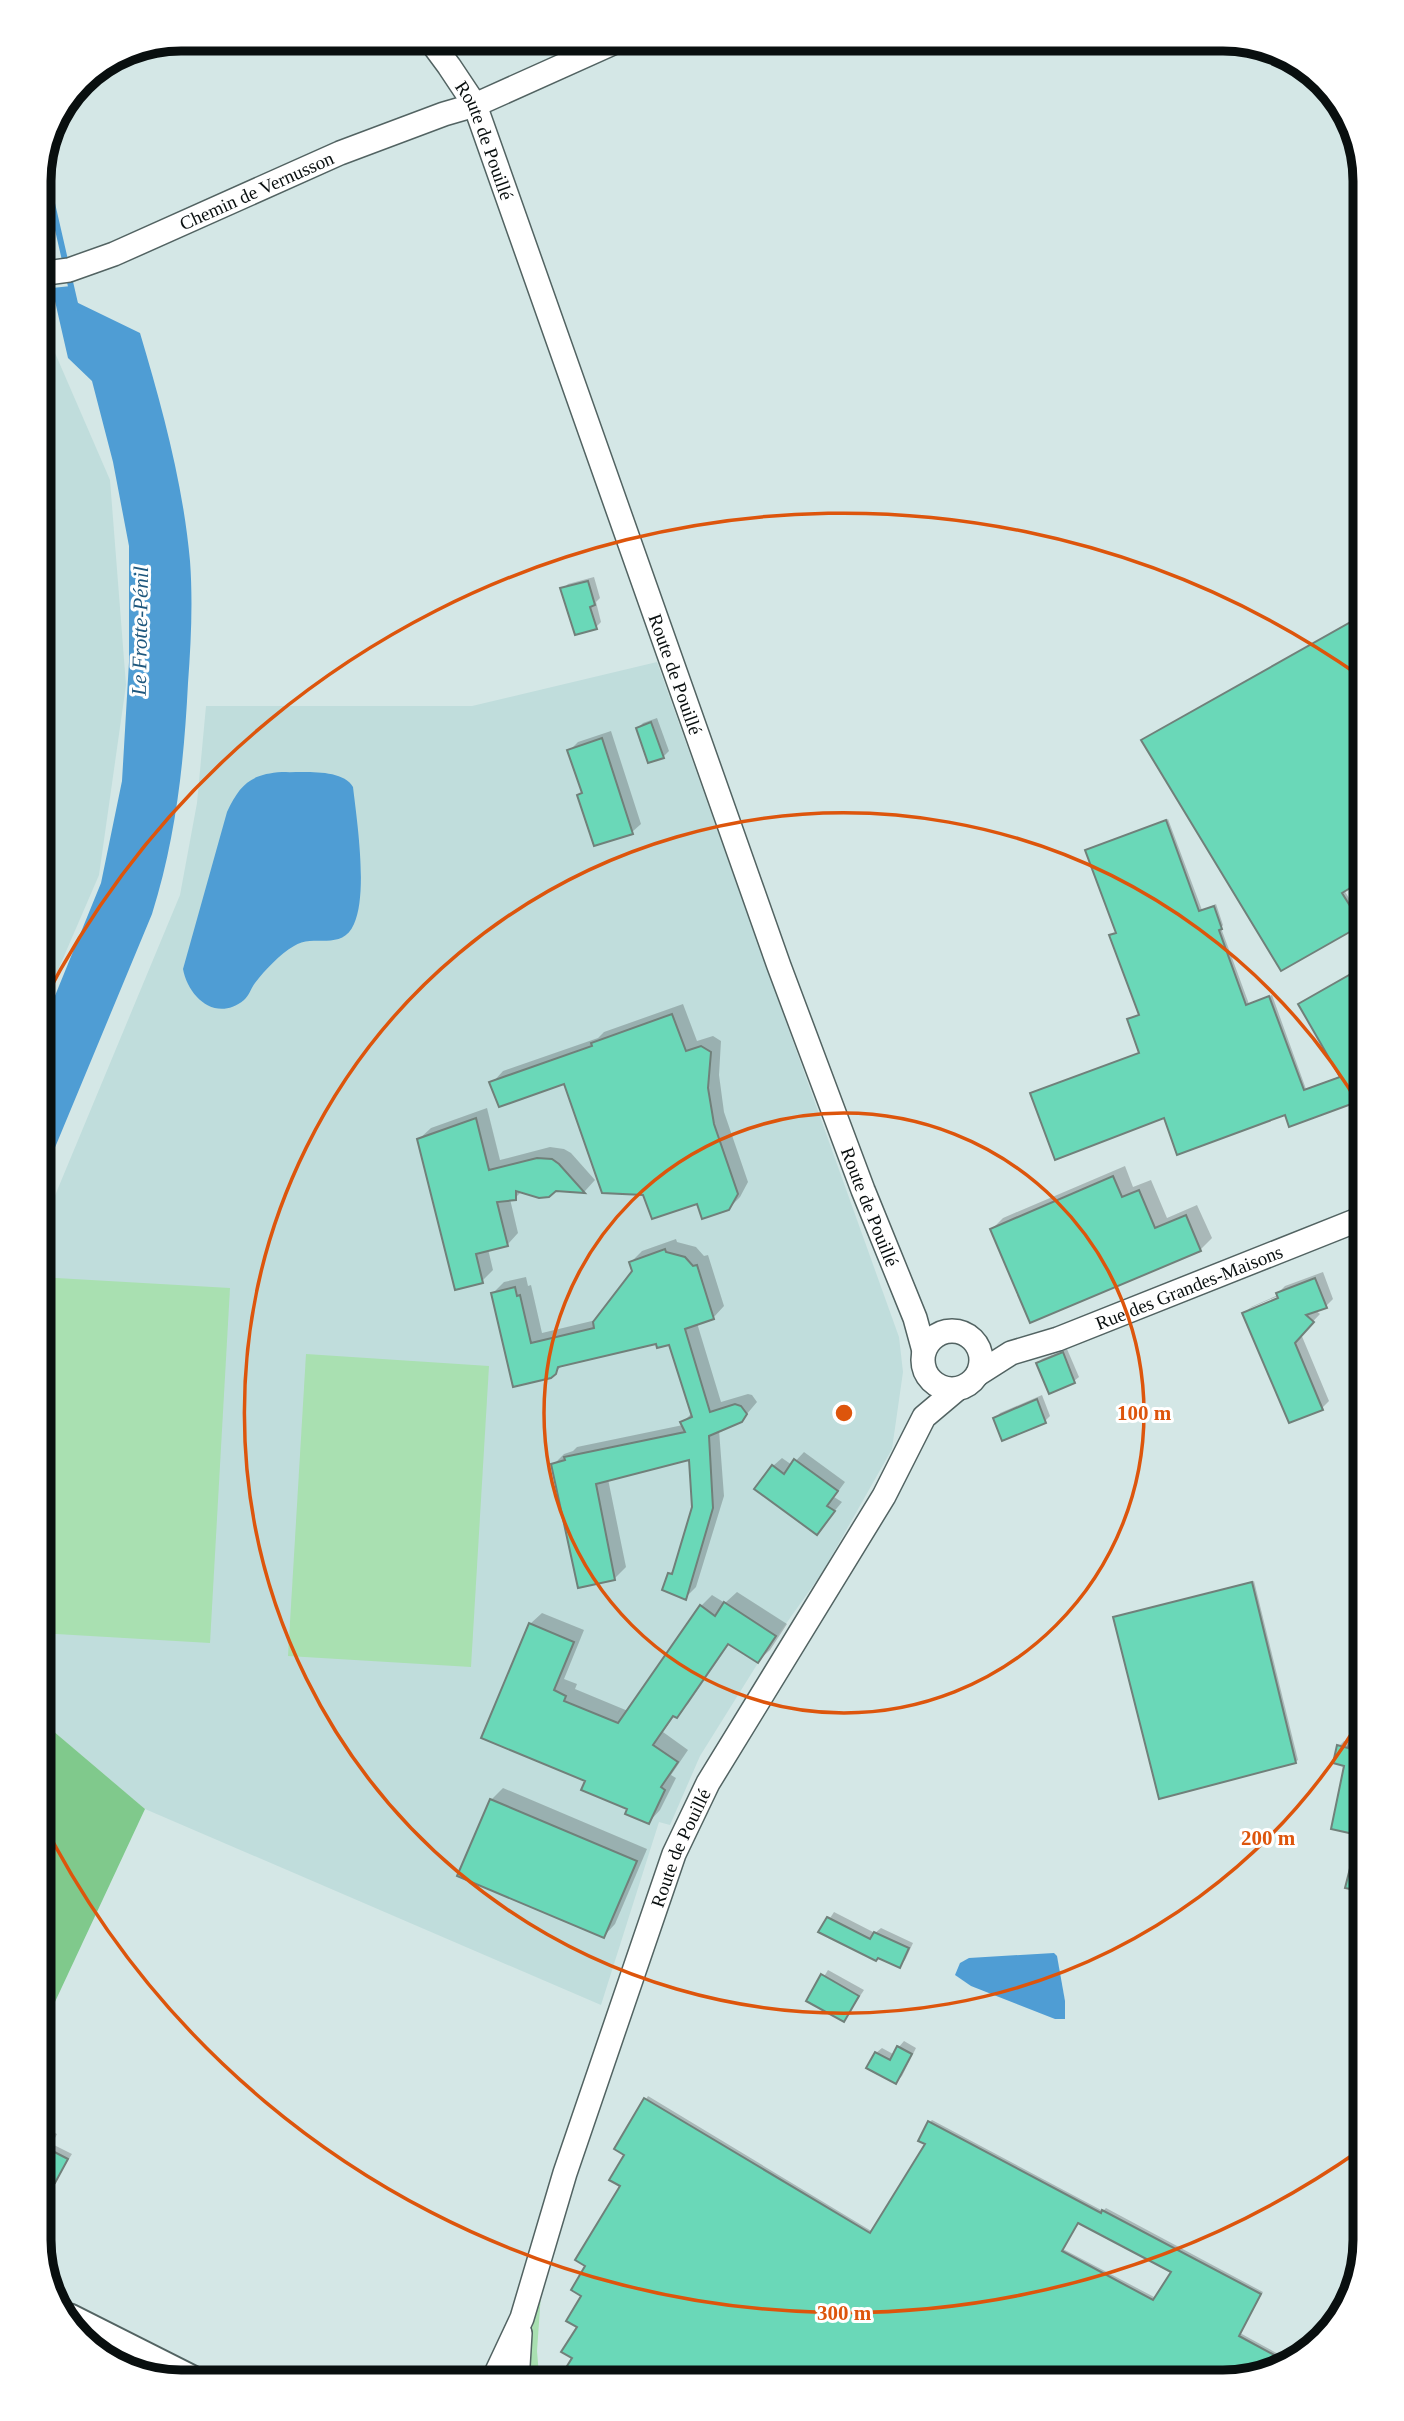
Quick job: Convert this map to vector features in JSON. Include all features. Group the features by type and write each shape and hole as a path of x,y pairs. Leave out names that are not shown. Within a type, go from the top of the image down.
{"main road":[{"path":"87,2330 164,2369"}],"street":[{"name":"Route de Pouillé","path":"439,51 475,105 782,974 863,1190 915,1318 924,1351"},
{"name":"Chemin de Vernusson","path":"51,272 93,262 340,153 475,105 595,51"},
{"name":"Rue des Grandes-Maisons","path":"1011,1353 1058,1339 1353,1222"},
{"path":"915,1318 943,1332 963,1333 978,1346 1011,1353"},
{"path":"943,1332 935,1336 924,1351 923,1368 939,1387 956,1390 972,1382 978,1374 1011,1353"},
{"path":"978,1346 981,1355 978,1374"},
{"name":"Route de Pouillé","path":"925,1417 927,1376"},
{"name":"Route de Pouillé","path":"498,2370 522,2318 565,2173 674,1854 708,1783 870,1519 925,1417 956,1390"},
{"name":"Route de Pouillé","path":"518,2370 522,2318"}],"shaded area":[{"path":"51,344 110,480 126,685 99,875 51,986"},
{"path":"657,662 899,1337 903,1372 892,1449 822,1573 758,1663 700,1756 670,1825 659,1822 601,2005 145,1809 51,1729 51,1205 180,895 197,803 206,706 472,706"}],"green space":[{"path":"51,1278 230,1288 210,1643 51,1634"},
{"path":"306,1354 489,1366 471,1667 288,1656"},
{"path":"51,1729 145,1809 51,2008"},
{"path":"541,2294 537,2351 539,2370 525,2370 527,2346"}],"water":[{"path":"71,286 72,300 140,333 164,417 187,532 191,637 181,771 173,828 160,885 152,914 51,1157 51,1006 101,883 122,781 129,662 129,546 113,462 92,381 68,358 52,288"},
{"path":"282,772 331,774 348,781 353,787 361,876 358,911 354,924 342,937 335,940 302,942 294,946 268,968 244,1000 223,1009 214,1008 197,997 183,969 227,812 237,794 248,782 262,775"},
{"path":"1054,1953 1057,1956 1065,2001 1065,2019 1055,2019 971,1986 955,1975 960,1963 969,1958"}],"building":[{"path":"588,581 595,605 590,607 597,629 575,635 560,588"},
{"path":"1353,621 1353,886 1342,893 1353,911 1353,930 1281,971 1141,740"},
{"path":"651,722 664,758 648,763 636,728"},
{"path":"602,738 633,834 594,846 577,795 582,793 567,750"},
{"path":"1166,820 1199,911 1214,906 1222,929 1219,930 1246,1005 1269,996 1304,1090 1340,1077 1298,1004 1353,973 1353,1103 1289,1127 1285,1115 1177,1155 1164,1118 1055,1160 1030,1093 1139,1053 1127,1019 1139,1015 1109,935 1116,933 1085,850"},
{"path":"672,1014 686,1051 701,1046 711,1052 708,1088 714,1124 738,1194 729,1210 702,1219 697,1204 652,1219 643,1195 602,1193 564,1084 499,1107 489,1082 592,1046 591,1043"},
{"path":"476,1118 489,1170 537,1158 552,1159 585,1193 556,1191 549,1197 539,1198 516,1191 516,1200 497,1202 508,1246 476,1254 483,1283 455,1290 417,1139"},
{"path":"1113,1176 1122,1197 1139,1190 1155,1228 1186,1215 1201,1251 1030,1323 990,1229"},
{"path":"665,1249 666,1252 685,1257 693,1266 697,1265 714,1319 685,1329 710,1412 735,1404 741,1406 747,1414 742,1422 709,1436 713,1508 686,1600 662,1590 668,1573 672,1574 692,1507 689,1460 596,1484 615,1580 578,1588 551,1464 565,1460 564,1457 685,1432 680,1422 692,1417 669,1345 657,1348 656,1344 558,1367 551,1378 513,1387 491,1293 515,1287 517,1296 520,1295 531,1343 594,1328 593,1322 632,1271 629,1262"},
{"path":"1315,1278 1327,1308 1306,1315 1314,1322 1295,1343 1323,1410 1289,1423 1242,1313 1278,1298 1276,1293"},
{"path":"1063,1352 1075,1383 1049,1394 1036,1363"},
{"path":"1037,1399 1046,1423 1002,1441 993,1418"},
{"path":"794,1459 838,1491 827,1506 835,1511 817,1535 754,1489 772,1465 784,1474"},
{"path":"1252,1582 1296,1763 1159,1799 1113,1617"},
{"path":"724,1602 776,1636 758,1663 728,1644 677,1718 673,1716 653,1745 678,1762 661,1787 665,1790 649,1824 625,1814 627,1809 581,1790 585,1781 481,1738 529,1623 574,1642 554,1690 566,1696 564,1701 618,1723 700,1605 715,1616"},
{"path":"1353,1725 1353,1834 1331,1829 1344,1766 1333,1763 1337,1745 1348,1748"},
{"path":"490,1799 637,1861 604,1938 457,1876"},
{"path":"1353,1857 1353,1890 1345,1888"},
{"path":"827,1917 870,1939 874,1932 909,1948 900,1968 878,1958 876,1961 818,1932"},
{"path":"821,1974 859,1996 844,2022 806,2001"},
{"path":"897,2046 912,2054 896,2084 866,2068 875,2052 890,2060"},
{"path":"644,2098 870,2233 925,2144 918,2141 928,2121 1261,2294 1239,2336 1279,2358 1248,2368 1232,2370 564,2370 572,2358 561,2352 577,2327 566,2321 581,2296 571,2290 585,2266 575,2260 620,2186 609,2180 624,2155 614,2149","holes":["1078,2223 1171,2272 1153,2300 1062,2251"]},
{"path":"51,2150 68,2159 55,2183 51,2181"}],"waterway":[{"name":"Le Frotte-Pénil","path":"51,199 76,308"}]}
